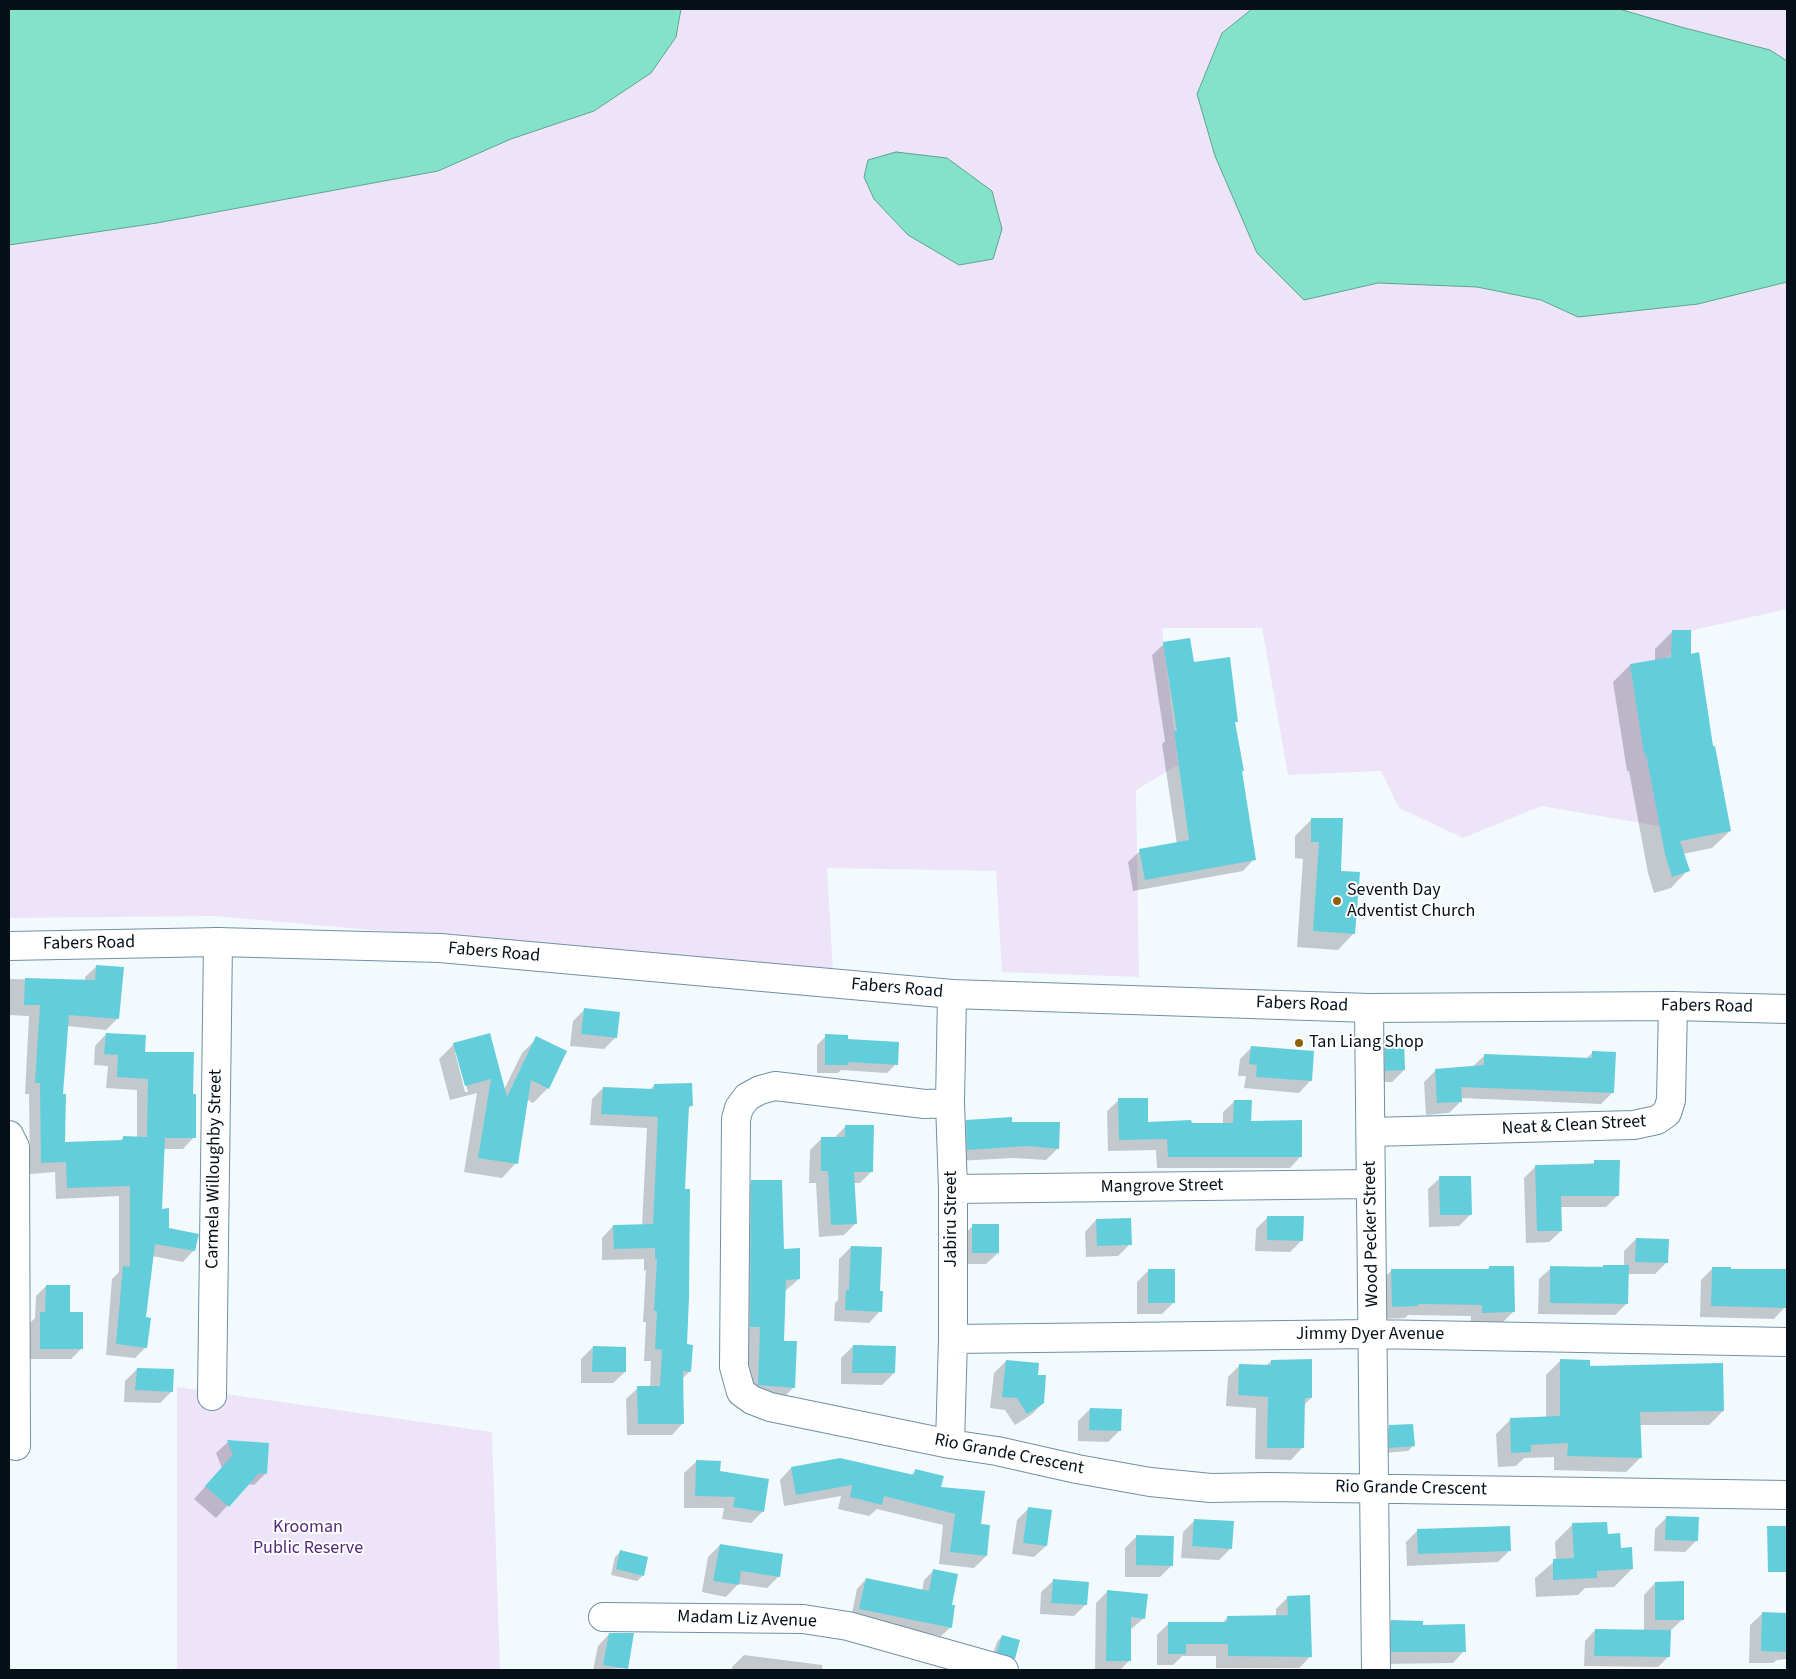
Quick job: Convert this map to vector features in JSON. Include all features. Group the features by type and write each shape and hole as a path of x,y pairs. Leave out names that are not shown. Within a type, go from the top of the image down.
{"street":[{"name":"Fabers Road","path":"9,946 218,942 440,948 952,994 1369,1008 1672,1006 1787,1009"},
{"name":"Carmela Willoughby Street","path":"212,1396 218,942"},
{"name":"Jabiru Street","path":"950,1444 953,1339 953,1189 950,1103 952,994"},
{"name":"Neat & Clean Street","path":"1371,1132 1634,1125 1657,1120 1667,1113 1671,1100 1672,1006"},
{"name":"Wood Pecker Street","path":"1369,1008 1376,1670"},
{"name":"Rio Grande Crescent","path":"950,1103 925,1104 775,1086 760,1090 747,1097 739,1108 736,1119 734,1367 741,1392 752,1400 770,1406 950,1444 997,1450 1150,1482 1210,1488 1787,1495"},
{"path":"9,1135 15,1147 16,1446"},
{"name":"Mangrove Street","path":"953,1189 1371,1184"},
{"name":"Jimmy Dyer Avenue","path":"953,1339 1373,1334 1787,1342"},
{"name":"Madam Liz Avenue","path":"603,1617 803,1619 848,1626 1004,1670"}],"green space":[{"path":"681,9 1252,9 1222,33 1197,94 1215,156 1257,253 1304,300 1378,283 1477,287 1541,300 1578,317 1698,304 1787,282 1787,609 1694,630 1650,675 1664,827 1541,806 1463,838 1399,808 1381,771 1288,775 1262,628 1162,628 1178,765 1136,790 1139,977 1002,972 996,871 827,868 833,971 214,916 9,918 9,245 157,223 438,171 511,139 593,111 651,73 676,37"},
{"path":"1619,9 1787,9 1787,61 1770,50"},
{"name":"Krooman Public Reserve","path":"177,1387 492,1432 500,1670 177,1670"}],"shaded area":[{"path":"9,9 681,9 676,37 651,73 594,111 511,139 438,171 157,223 9,245"},
{"path":"1252,9 1619,9 1770,50 1787,61 1787,282 1698,304 1578,317 1541,300 1477,287 1378,283 1304,300 1257,253 1215,156 1197,94 1222,33"},
{"path":"896,152 947,158 992,191 1002,229 993,259 959,265 908,235 874,199 864,177 868,160"}],"building":[{"path":"1672,630 1691,630 1691,654 1699,652 1713,746 1715,746 1731,831 1680,841 1690,871 1672,877 1665,854 1646,754 1644,754 1630,664 1671,657"},
{"path":"1190,638 1194,662 1230,657 1238,722 1235,722 1244,771 1242,771 1256,860 1145,880 1139,849 1189,840 1174,731 1177,731 1163,642"},
{"name":"Seventh Day Adventist Church","path":"1311,818 1343,818 1341,871 1360,872 1355,934 1313,931 1319,842 1311,842"},
{"path":"96,965 124,967 119,1019 69,1015 63,1094 66,1094 65,1142 123,1140 123,1136 147,1137 148,1079 117,1077 118,1055 104,1054 106,1033 146,1035 145,1052 194,1052 193,1094 196,1094 196,1138 165,1138 162,1209 169,1208 169,1228 199,1234 195,1251 155,1244 146,1317 151,1318 147,1348 116,1344 123,1266 130,1267 130,1186 67,1188 66,1162 41,1163 40,1083 35,1083 40,1005 24,1005 25,978 95,980"},
{"path":"584,1008 620,1012 617,1038 581,1034"},
{"path":"490,1033 507,1097 536,1036 567,1051 549,1089 531,1080 518,1164 478,1158 491,1079 465,1086 453,1043"},
{"path":"825,1034 848,1035 848,1039 899,1042 898,1065 848,1062 848,1065 825,1065"},
{"path":"1404,1040 1405,1070 1385,1071 1385,1041"},
{"path":"1251,1046 1314,1051 1312,1081 1256,1077 1257,1065 1249,1064"},
{"path":"1592,1051 1616,1052 1614,1093 1461,1087 1462,1102 1437,1103 1435,1069 1484,1065 1484,1054 1592,1058"},
{"path":"692,1083 693,1106 689,1106 685,1189 690,1189 687,1344 693,1345 691,1372 683,1371 684,1424 638,1424 637,1386 660,1386 662,1350 655,1349 657,1311 654,1311 657,1259 655,1259 655,1248 614,1249 613,1225 653,1224 658,1117 601,1114 603,1087 654,1089 654,1084"},
{"path":"1118,1098 1148,1098 1148,1122 1191,1120 1192,1123 1233,1123 1234,1100 1252,1100 1251,1121 1302,1120 1302,1157 1168,1157 1167,1139 1119,1140"},
{"path":"1012,1117 1012,1122 1060,1122 1059,1149 1027,1146 967,1150 966,1120"},
{"path":"845,1125 874,1125 873,1172 854,1172 857,1224 831,1225 828,1171 821,1171 821,1137 845,1137"},
{"path":"1594,1160 1620,1160 1619,1196 1561,1196 1562,1231 1537,1231 1535,1165 1594,1164"},
{"path":"1439,1176 1471,1176 1472,1215 1440,1215"},
{"path":"751,1180 782,1180 784,1249 800,1248 800,1279 786,1280 784,1341 797,1341 795,1388 758,1385 760,1327 750,1327"},
{"path":"1267,1216 1304,1216 1303,1241 1267,1240"},
{"path":"1131,1218 1132,1245 1097,1246 1096,1219"},
{"path":"972,1224 999,1224 999,1253 972,1253"},
{"path":"1636,1238 1669,1239 1668,1263 1635,1262"},
{"path":"851,1246 882,1247 880,1291 883,1291 882,1312 845,1310 846,1290 849,1290"},
{"path":"1603,1265 1629,1265 1628,1304 1550,1303 1550,1266 1603,1267"},
{"path":"1489,1266 1514,1266 1515,1312 1482,1313 1482,1305 1418,1304 1418,1306 1392,1307 1391,1269 1489,1269"},
{"path":"1712,1267 1786,1269 1787,1308 1711,1306"},
{"path":"1148,1269 1175,1269 1175,1303 1148,1303"},
{"path":"46,1285 70,1285 70,1312 83,1312 83,1349 40,1349 40,1312 45,1312"},
{"path":"853,1345 896,1346 895,1373 852,1373"},
{"path":"593,1346 626,1347 626,1372 592,1372"},
{"path":"1312,1359 1312,1398 1305,1398 1304,1448 1267,1448 1268,1397 1238,1395 1239,1364 1271,1365 1271,1360"},
{"path":"1560,1359 1590,1360 1590,1366 1723,1363 1724,1411 1640,1412 1642,1458 1567,1456 1568,1443 1531,1445 1531,1452 1511,1453 1510,1418 1560,1416"},
{"path":"1006,1360 1039,1363 1038,1375 1046,1375 1044,1403 1027,1414 1017,1398 1002,1397"},
{"path":"137,1368 174,1369 173,1392 135,1390"},
{"path":"1090,1408 1122,1409 1121,1431 1089,1430"},
{"path":"1413,1424 1415,1446 1389,1448 1389,1425"},
{"path":"227,1440 269,1443 267,1474 259,1473 229,1507 205,1486 233,1455"},
{"path":"840,1458 914,1475 915,1469 944,1476 941,1487 985,1491 981,1524 990,1525 987,1556 950,1552 955,1514 884,1496 882,1505 850,1497 852,1485 796,1495 791,1467"},
{"path":"696,1460 721,1461 720,1471 769,1479 764,1512 733,1507 735,1497 695,1496"},
{"path":"1028,1507 1052,1510 1047,1546 1023,1543"},
{"path":"1666,1516 1699,1517 1698,1541 1665,1540"},
{"path":"1194,1519 1234,1521 1232,1549 1192,1546"},
{"path":"1607,1522 1608,1534 1620,1533 1621,1548 1632,1547 1633,1569 1597,1571 1597,1578 1553,1580 1553,1559 1574,1558 1572,1523"},
{"path":"1510,1526 1511,1551 1418,1554 1417,1529"},
{"path":"1767,1526 1787,1526 1787,1572 1768,1572"},
{"path":"1136,1535 1174,1536 1173,1566 1136,1565"},
{"path":"720,1544 783,1554 780,1577 741,1571 739,1585 713,1581"},
{"path":"620,1550 648,1557 644,1576 616,1569"},
{"path":"933,1569 958,1574 952,1605 955,1605 952,1628 859,1609 866,1578 929,1591"},
{"path":"1053,1579 1089,1582 1087,1605 1051,1603"},
{"path":"1684,1581 1684,1620 1655,1620 1655,1582"},
{"path":"1107,1590 1148,1594 1145,1619 1131,1617 1131,1661 1106,1661"},
{"path":"1310,1595 1312,1657 1228,1656 1228,1644 1186,1644 1186,1654 1168,1654 1168,1622 1227,1622 1227,1616 1288,1615 1287,1596"},
{"path":"1762,1612 1787,1613 1786,1652 1761,1651"},
{"path":"1391,1620 1423,1621 1423,1625 1465,1624 1466,1652 1391,1652"},
{"path":"1595,1629 1671,1630 1670,1657 1594,1656"},
{"path":"609,1633 634,1633 628,1669 603,1665"},
{"path":"1002,1635 1020,1640 1015,1659 997,1652"}],"place":[{"name":"Seventh Day Adventist Church","path":"1337,901"},
{"name":"Tan Liang Shop","path":"1299,1043"}]}
